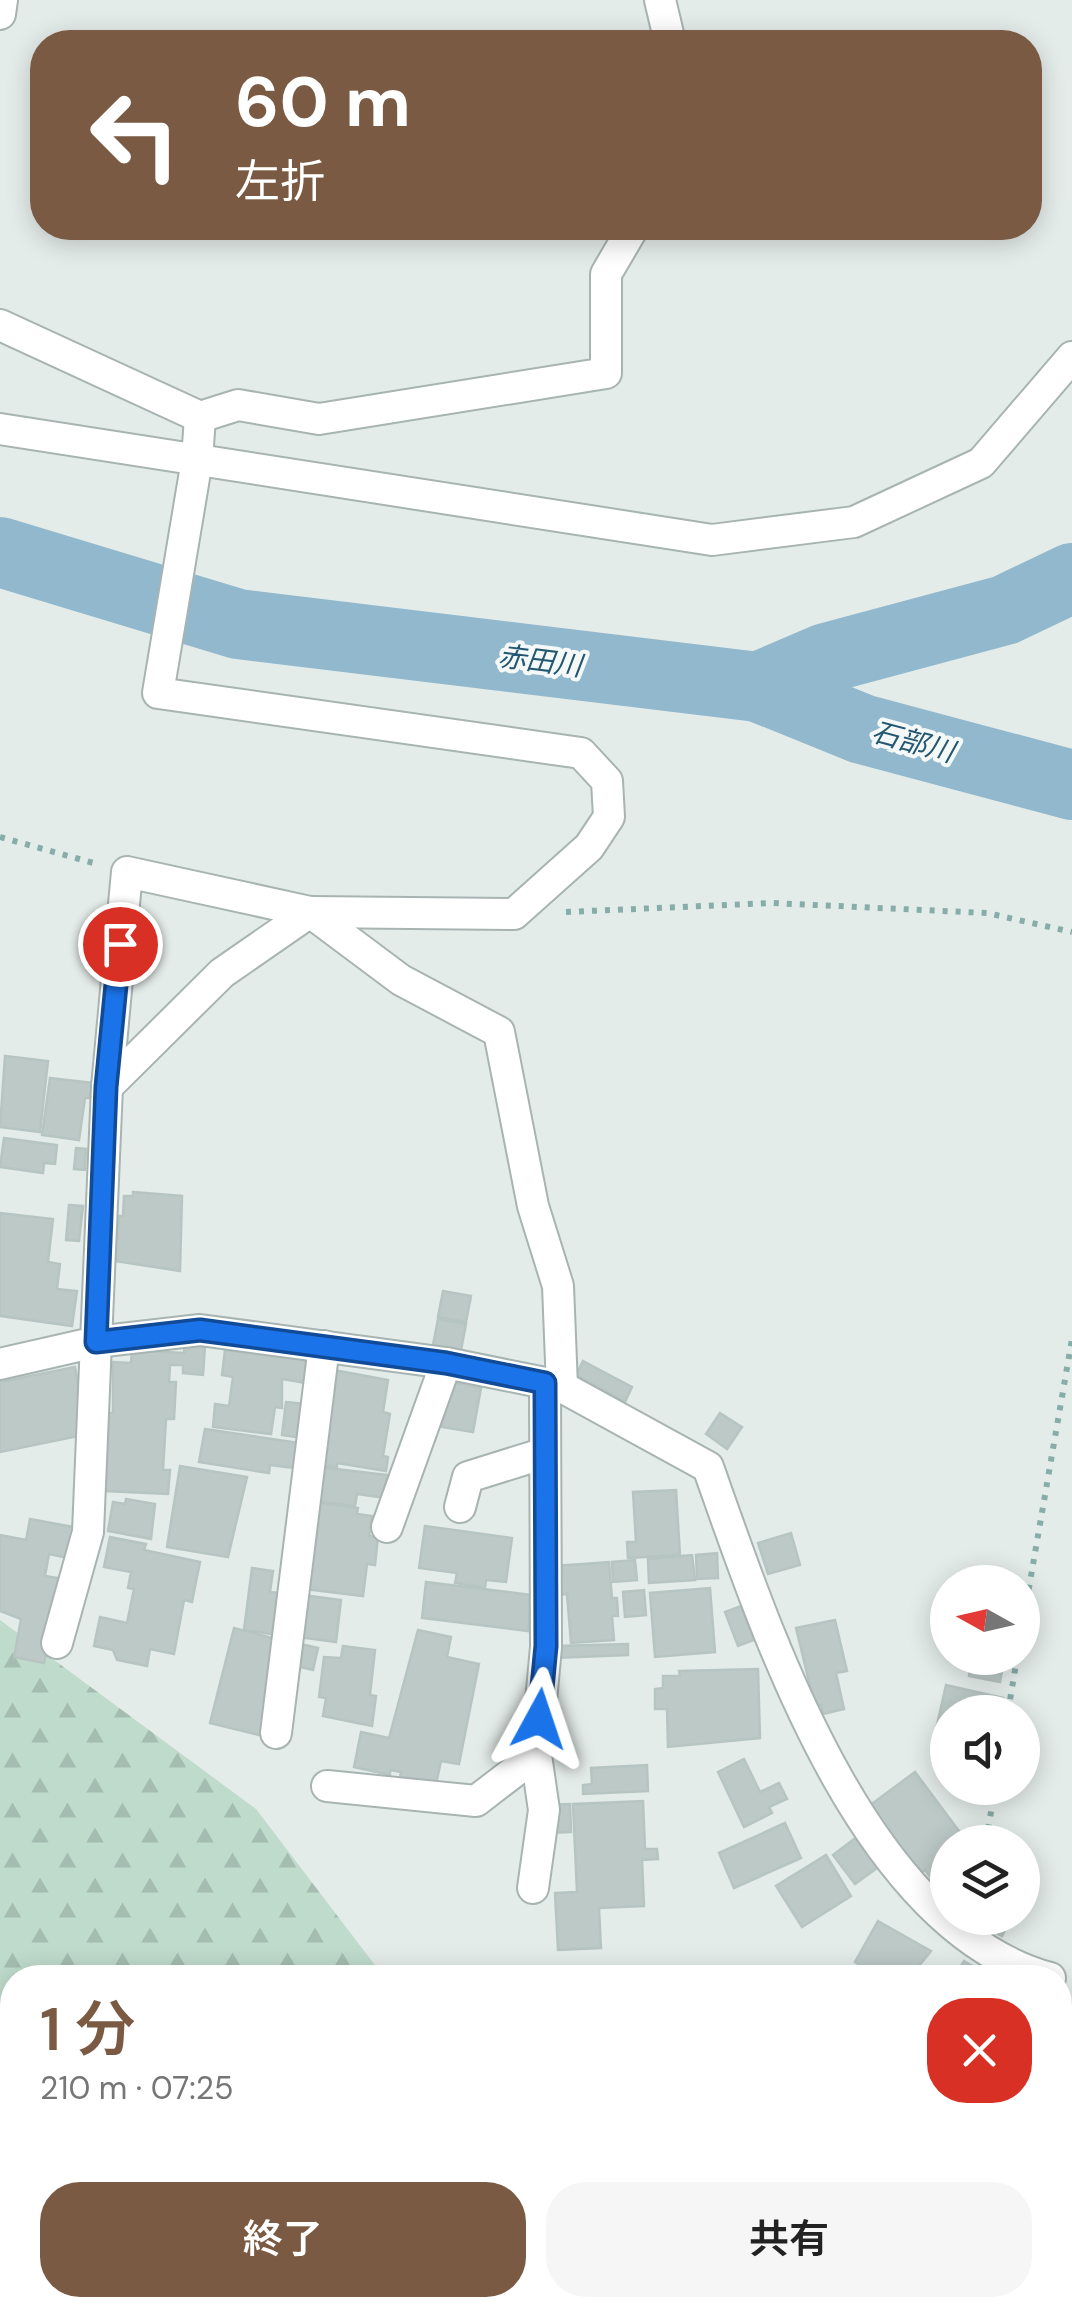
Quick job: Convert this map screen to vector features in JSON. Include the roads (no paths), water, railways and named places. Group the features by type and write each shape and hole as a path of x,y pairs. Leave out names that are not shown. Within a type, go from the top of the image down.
{"street":[{"path":"0,14 2,0"},
{"path":"660,0 667,30"},
{"path":"0,325 200,417 238,405 319,419 606,373 606,274 626,240"},
{"path":"0,429 712,540 854,522 981,464 1072,357"},
{"path":"57,1643 88,1532 106,1087 127,872 310,912 514,914 589,847 608,817 607,781 581,753 158,693 197,460 200,417"},
{"path":"106,1087 222,973 310,912"},
{"path":"310,912 401,980 499,1032 533,1206 558,1286 554,1385 545,1453 546,1646 536,1756 544,1810 533,1888"},
{"path":"0,1364 96,1342 200,1330 446,1363 554,1385 708,1467 775,1655 811,1729 892,1860 976,1944 1016,1965"},
{"path":"276,1733 324,1346"},
{"path":"387,1527 446,1363"},
{"path":"460,1507 468,1477 545,1453"},
{"path":"327,1786 476,1800 536,1756"}],"waterway":[{"name":"赤田川","path":"0,552 238,624 758,687 826,658 1005,610 1072,578"},
{"name":"石部川","path":"758,687 862,729 1072,785"}]}
